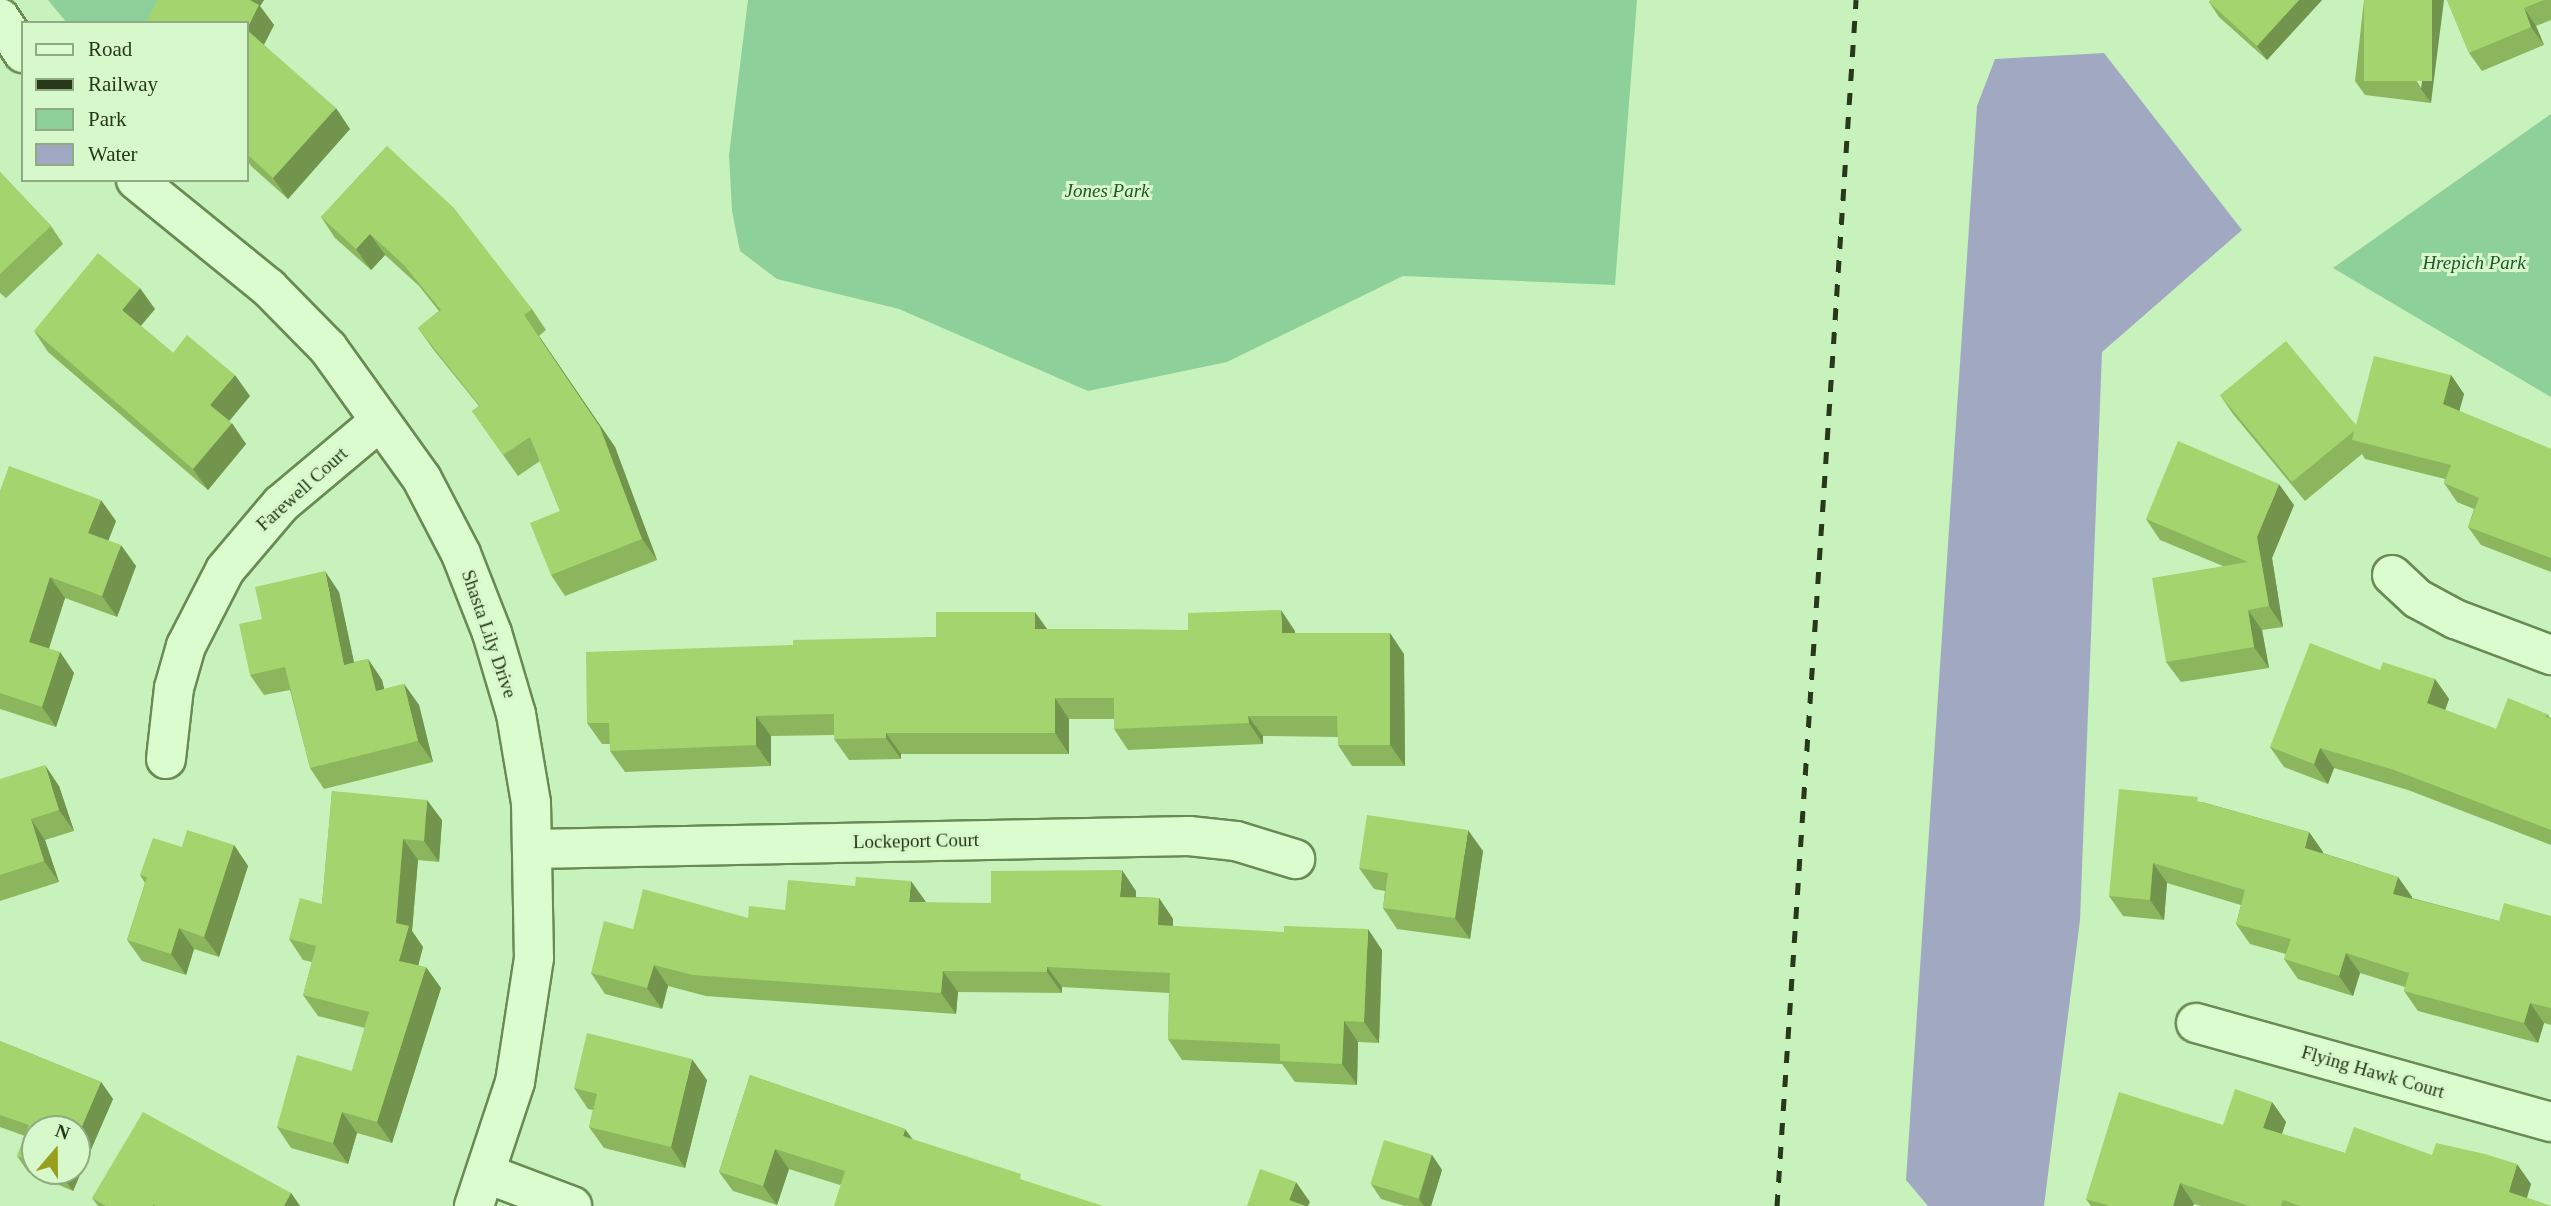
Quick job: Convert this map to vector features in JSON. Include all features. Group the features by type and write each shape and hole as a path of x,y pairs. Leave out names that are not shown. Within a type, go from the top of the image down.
{"street":[{"path":"0,18 21,50"},
{"name":"Shasta Lily Drive","path":"138,182 269,288 328,348 422,480 444,522 492,633 516,714 534,849 530,999 515,1082 481,1190"},
{"name":"Farewell Court","path":"166,759 174,688 186,646 225,570 281,504 380,421"},
{"path":"2392,575 2418,598 2455,619 2551,655"},
{"name":"Lockeport Court","path":"534,849 1189,836 1236,841 1295,859"},
{"name":"Flying Hawk Court","path":"2196,1023 2551,1122"},
{"path":"481,1190 572,1206"}],"green space":[{"path":"48,0 167,0 159,21 65,21"},
{"name":"Jones Park","path":"748,0 1637,0 1615,285 1403,276 1227,362 1088,391 899,309 777,279 740,251 732,211 729,155"},
{"name":"Hrepich Park","path":"2551,114 2551,397 2333,268"}],"water":[{"path":"2104,53 2242,230 2102,352 2080,920 2044,1206 1928,1206 1906,1180 1977,106 1995,59"}],"building":[{"path":"157,0 250,0 259,5 248,27 248,21 147,21"},
{"path":"2299,0 2257,46 2209,2"},
{"path":"2364,0 2432,0 2432,81 2364,81"},
{"path":"2447,0 2544,0 2524,8 2531,27 2469,53"},
{"path":"248,31 336,108 273,178 248,155"},
{"path":"387,146 454,208 532,309 524,315 600,427 642,539 551,575 530,523 560,511 530,437 503,455 472,411 480,406 418,328 441,310 404,265 370,234 356,249 321,217"},
{"path":"0,172 51,226 0,274"},
{"path":"98,253 140,288 122,310 173,353 187,335 235,375 210,405 232,423 193,469 34,331"},
{"path":"2286,341 2356,425 2374,356 2451,375 2443,404 2551,449 2551,558 2468,527 2479,498 2444,483 2451,465 2352,440 2354,431 2292,482 2220,395"},
{"path":"2178,441 2279,484 2257,537 2269,606 2248,610 2254,647 2166,662 2152,578 2248,562 2146,519"},
{"path":"9,466 101,500 88,533 121,545 102,596 50,577 29,642 60,652 42,707 0,693 0,491"},
{"path":"325,571 344,665 368,659 376,691 404,684 418,741 310,768 285,667 250,675 239,624 262,619 255,587"},
{"path":"1281,610 1282,633 1390,633 1390,745 1338,745 1337,716 1248,716 1249,723 1114,729 1114,698 1055,698 1055,733 886,733 886,738 834,739 834,714 756,716 756,745 610,751 609,723 587,723 586,652 793,645 793,640 936,637 936,612 1035,612 1035,629 1188,630 1188,613"},
{"path":"2310,643 2380,670 2383,662 2435,679 2427,703 2496,729 2508,698 2547,714 2546,717 2551,719 2551,830 2394,770 2320,748 2314,764 2270,747"},
{"path":"45,765 59,810 31,819 44,861 0,875 0,779"},
{"path":"2119,789 2198,797 2197,801 2309,832 2305,848 2398,877 2393,894 2499,921 2504,903 2551,916 2551,1008 2530,1003 2524,1023 2404,991 2409,973 2346,953 2339,976 2284,959 2291,939 2236,924 2245,890 2153,863 2150,900 2109,896"},
{"path":"332,791 427,800 424,841 403,839 396,923 409,926 399,961 426,967 377,1122 342,1112 333,1143 277,1127 297,1055 352,1071 369,1012 303,995 316,946 289,939 300,898 322,904"},
{"path":"1367,815 1468,830 1455,918 1383,908 1388,873 1359,868"},
{"path":"187,830 234,845 204,937 179,928 171,954 127,940 147,877 140,875 153,838 182,847"},
{"path":"1122,870 1120,897 1159,898 1158,925 1284,932 1284,926 1368,929 1364,1022 1344,1021 1342,1064 1280,1061 1280,1044 1168,1039 1170,973 1047,967 1047,972 943,971 941,993 692,975 654,965 647,988 591,973 604,921 633,929 643,889 748,918 749,906 785,910 788,880 855,886 856,877 911,881 909,902 991,903 991,871"},
{"path":"587,1033 692,1059 671,1147 589,1127 597,1094 574,1088"},
{"path":"0,1041 101,1082 87,1115 21,1115 21,1122 0,1115"},
{"path":"750,1075 905,1129 903,1136 1021,1174 1020,1179 1103,1206 834,1206 845,1171 775,1149 763,1186 719,1172"},
{"path":"2235,1089 2272,1102 2263,1128 2345,1153 2354,1127 2432,1155 2436,1143 2517,1164 2509,1192 2551,1206 2300,1206 2283,1200 2281,1206 2249,1206 2180,1183 2173,1206 2110,1206 2086,1199 2119,1092 2223,1125"},
{"path":"143,1112 291,1193 284,1206 106,1206 92,1198"},
{"path":"1384,1140 1432,1155 1418,1199 1371,1184"},
{"path":"1260,1169 1296,1182 1289,1200 1306,1206 1247,1206"}],"railway":[{"path":"1777,1206 1856,0"}]}
